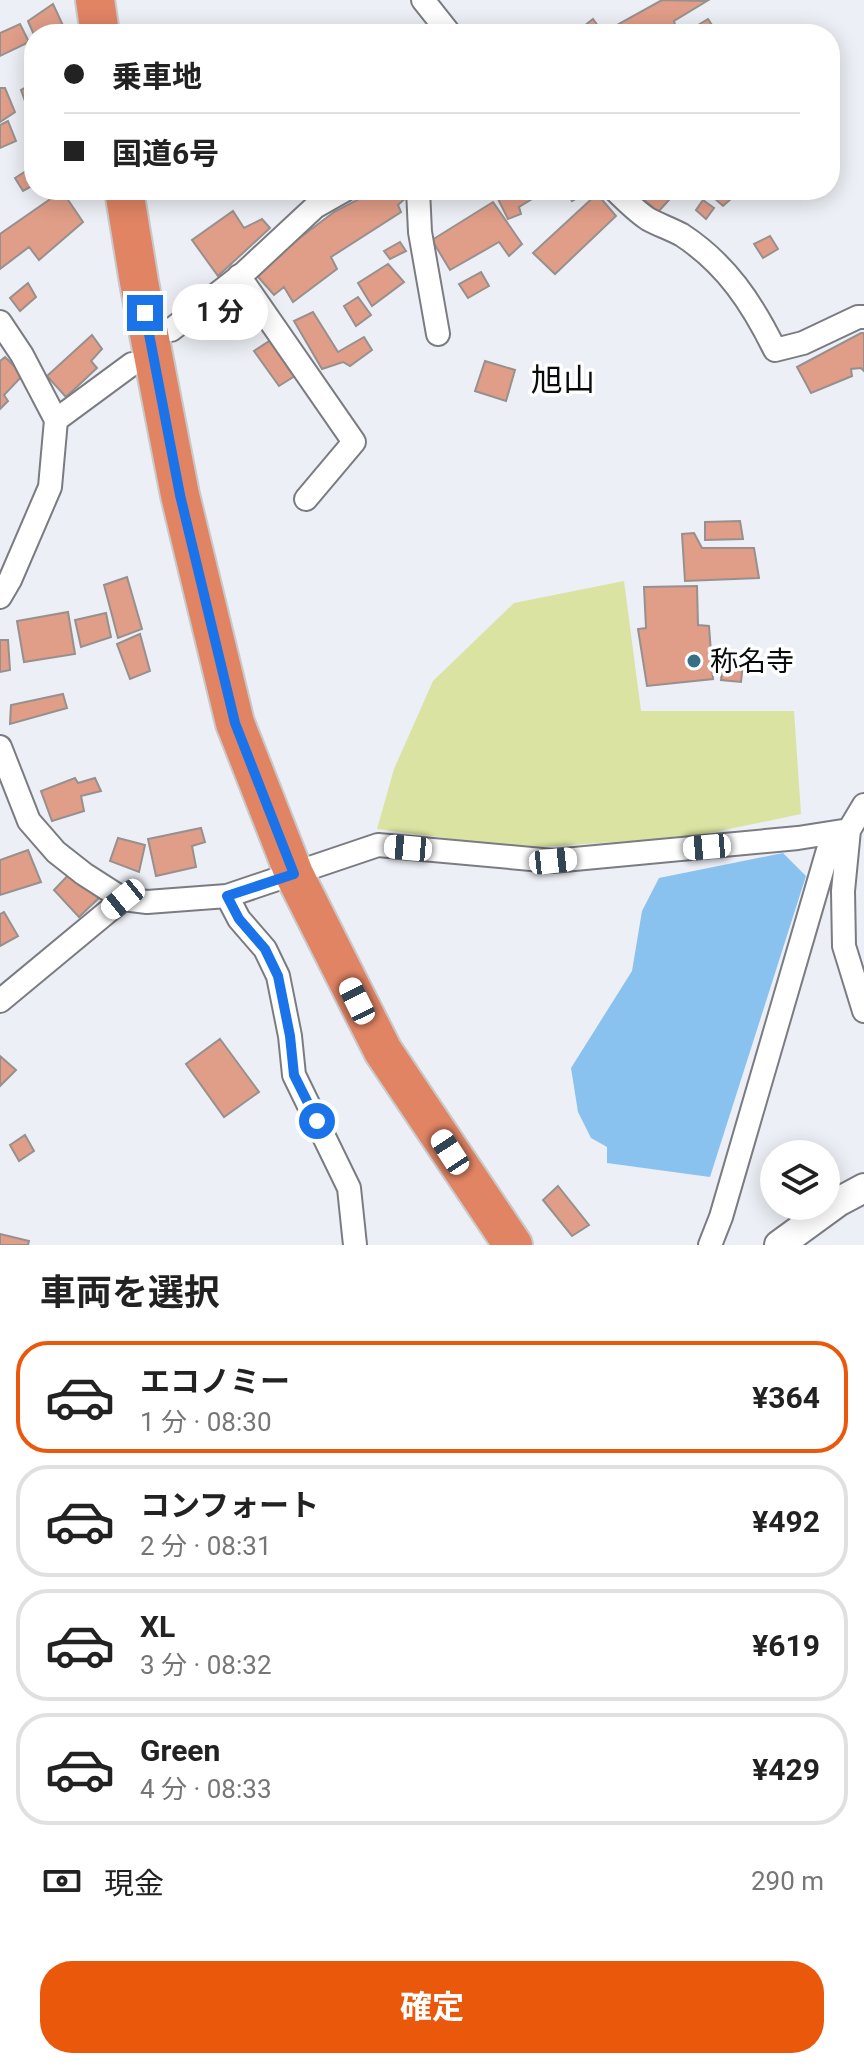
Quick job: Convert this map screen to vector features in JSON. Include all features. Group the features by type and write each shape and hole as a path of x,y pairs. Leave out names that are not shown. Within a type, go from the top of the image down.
{"highway":[{"path":"95,0 99,24"},
{"path":"126,200 180,495 235,723 294,874 383,1051 513,1245"}],"street":[{"path":"430,2 444,24"},
{"path":"171,330 239,276 315,207 327,200"},
{"path":"418,200 420,232 438,334"},
{"path":"626,200 648,219 679,234 707,253 734,280 755,310 775,350 803,343 864,317"},
{"path":"239,276 354,442 306,499"},
{"path":"0,322 22,355 56,420 50,487 0,597"},
{"path":"56,420 132,364"},
{"path":"0,747 29,821 56,852 123,899 147,902 227,896 378,845 553,861 798,838 849,830"},
{"path":"710,1245 730,1187 828,850 849,830 864,805"},
{"path":"849,830 843,891 844,946 864,1011"},
{"path":"227,896 239,919 265,949 278,976 294,1075 349,1188 355,1245"},
{"path":"0,1001 123,899"},
{"path":"779,1245 838,1202 864,1188"}],"green space":[{"path":"624,581 641,711 794,711 801,814 691,837 524,848 377,829 394,769 433,681 514,603"}],"water":[{"path":"783,853 806,876 710,1177 607,1163 607,1147 591,1138 578,1112 571,1068 632,971 642,911 659,878"}],"building":[{"path":"662,0 707,1 674,21 675,24 619,24"},
{"path":"53,4 62,24 29,24 28,21"},
{"path":"20,24 24,44 0,56 0,33"},
{"path":"0,88 5,88 15,112 0,122"},
{"path":"8,121 16,141 0,148 0,125"},
{"path":"24,172 24,190 23,191 15,178"},
{"path":"49,200 68,200 83,222 39,260 29,247 0,269 0,234"},
{"path":"357,200 404,200 398,205 401,212 331,257 337,269 293,302 284,287 274,295 258,277 269,261 334,212"},
{"path":"498,200 531,200 519,207 521,214 508,219"},
{"path":"590,200 602,200 616,216 555,274 533,253"},
{"path":"644,200 669,200 658,212"},
{"path":"703,200 714,208 706,219 696,210"},
{"path":"716,200 730,200 723,206"},
{"path":"493,202 522,244 509,256 499,242 450,270 432,240"},
{"path":"233,211 244,228 262,219 270,228 218,276 192,240"},
{"path":"770,236 778,249 763,258 754,244"},
{"path":"400,242 406,251 390,259 384,251"},
{"path":"388,264 404,282 372,306 358,283"},
{"path":"481,272 489,286 468,298 459,284"},
{"path":"28,283 36,297 20,311 10,298"},
{"path":"358,297 371,315 356,326 344,306"},
{"path":"313,312 338,352 364,337 372,350 350,366 343,362 322,369 294,321"},
{"path":"864,333 864,371 861,368 851,369 852,376 811,393 797,367"},
{"path":"92,335 102,349 91,361 97,368 66,397 47,376"},
{"path":"274,338 298,374 279,386 254,351"},
{"path":"5,357 23,375 4,395 8,401 0,409 0,361"},
{"path":"485,361 515,370 506,401 475,391"},
{"path":"740,521 743,539 705,540 705,522"},
{"path":"694,533 702,548 754,548 759,578 685,581 682,534"},
{"path":"127,577 142,629 118,638 104,585"},
{"path":"697,586 698,625 709,626 713,679 647,686 638,629 646,628 644,587"},
{"path":"68,612 75,654 24,662 17,621"},
{"path":"106,613 111,637 81,647 75,620"},
{"path":"140,634 150,671 130,679 117,644"},
{"path":"0,640 8,640 10,670 0,672"},
{"path":"723,662 743,663 741,682 721,680"},
{"path":"63,694 67,708 10,724 11,705"},
{"path":"75,778 78,783 95,778 101,791 81,796 84,811 52,821 41,791"},
{"path":"201,828 205,842 192,846 196,867 156,876 148,839"},
{"path":"118,838 145,845 139,872 110,861"},
{"path":"28,850 41,882 0,895 0,860"},
{"path":"72,871 102,895 79,917 54,890"},
{"path":"4,912 18,936 0,946 0,914"},
{"path":"220,1039 259,1092 224,1117 186,1064"},
{"path":"0,1056 16,1070 0,1086"},
{"path":"25,1135 34,1151 19,1161 10,1145"},
{"path":"558,1186 589,1225 572,1236 543,1200"},
{"path":"0,1234 29,1241 28,1245 0,1245"}],"place":[{"name":"称名寺","path":"694,661"}],"district":[{"name":"旭山","path":"563,380"}],"route":[{"path":"145,313 180,495 235,723 294,874 227,896 239,919 265,949 278,976 294,1075 317,1121"}]}
